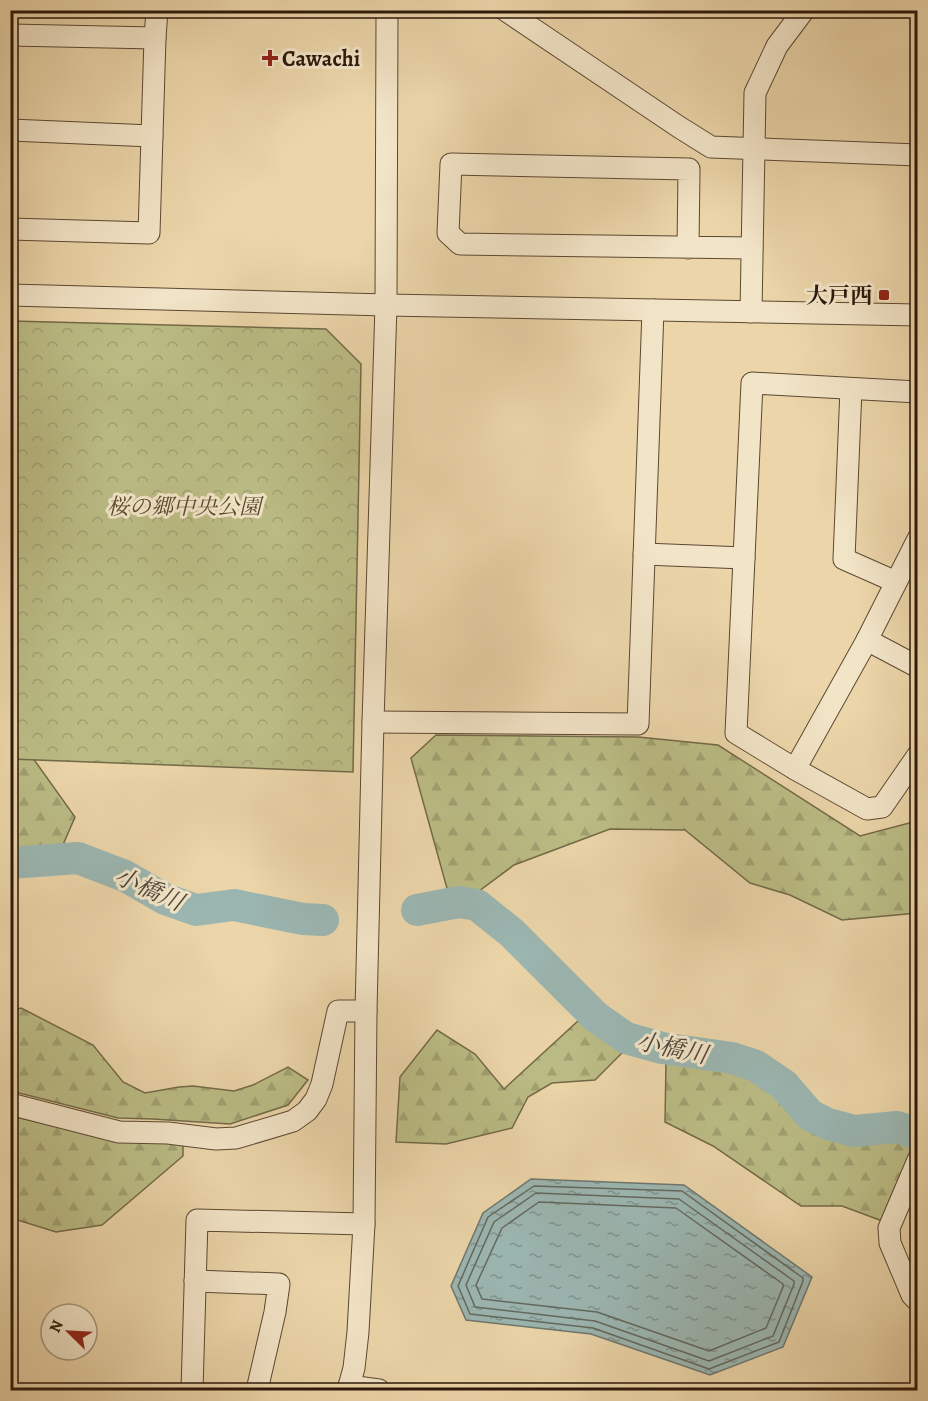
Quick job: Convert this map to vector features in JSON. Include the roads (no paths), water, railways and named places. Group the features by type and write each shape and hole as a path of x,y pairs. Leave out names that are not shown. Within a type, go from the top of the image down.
{"street":[{"path":"10,229 149,233 157,10"},
{"path":"380,1390 348,1388 354,1368 358,1332 364,1224 366,1011 386,305 387,14 385,10"},
{"path":"505,10 711,147 918,155"},
{"path":"751,312 755,93 777,46 804,10"},
{"path":"10,35 155,38"},
{"path":"10,130 152,136"},
{"path":"688,248 689,169 451,164 448,233 459,244 688,248 752,248"},
{"path":"10,295 918,315"},
{"path":"373,722 638,724 653,310"},
{"path":"918,392 752,383 736,733 867,809 882,807 918,755"},
{"path":"851,389 844,559 896,582"},
{"path":"795,769 867,640 918,539"},
{"path":"644,554 744,558"},
{"path":"867,640 918,667"},
{"path":"10,1104 119,1132 168,1133 216,1139 236,1138 293,1121 306,1111 316,1099 322,1084 338,1011 366,1011"},
{"path":"918,1160 890,1228 890,1244 912,1295 918,1301"},
{"path":"192,1390 197,1220 364,1224"},
{"path":"195,1281 279,1284 257,1390"}],"water":[{"path":"531,1179 684,1185 812,1277 783,1347 710,1375 591,1334 466,1320 451,1286 483,1213"}],"waterway":[{"name":"小橋川","path":"10,863 78,858 125,876 165,899 196,910 234,905 303,919 323,920"},
{"name":"小橋川","path":"417,910 459,902 477,905 512,933 596,1017 626,1038 662,1048 732,1058 756,1066 784,1085 810,1115 828,1124 854,1131 897,1127 918,1134"}],"place":[{"name":"Cawachi","path":"270,58"},
{"name":"大戸西","path":"884,295"}],"park label":[{"name":"桜の郷中央公園","path":"184,506"}]}
